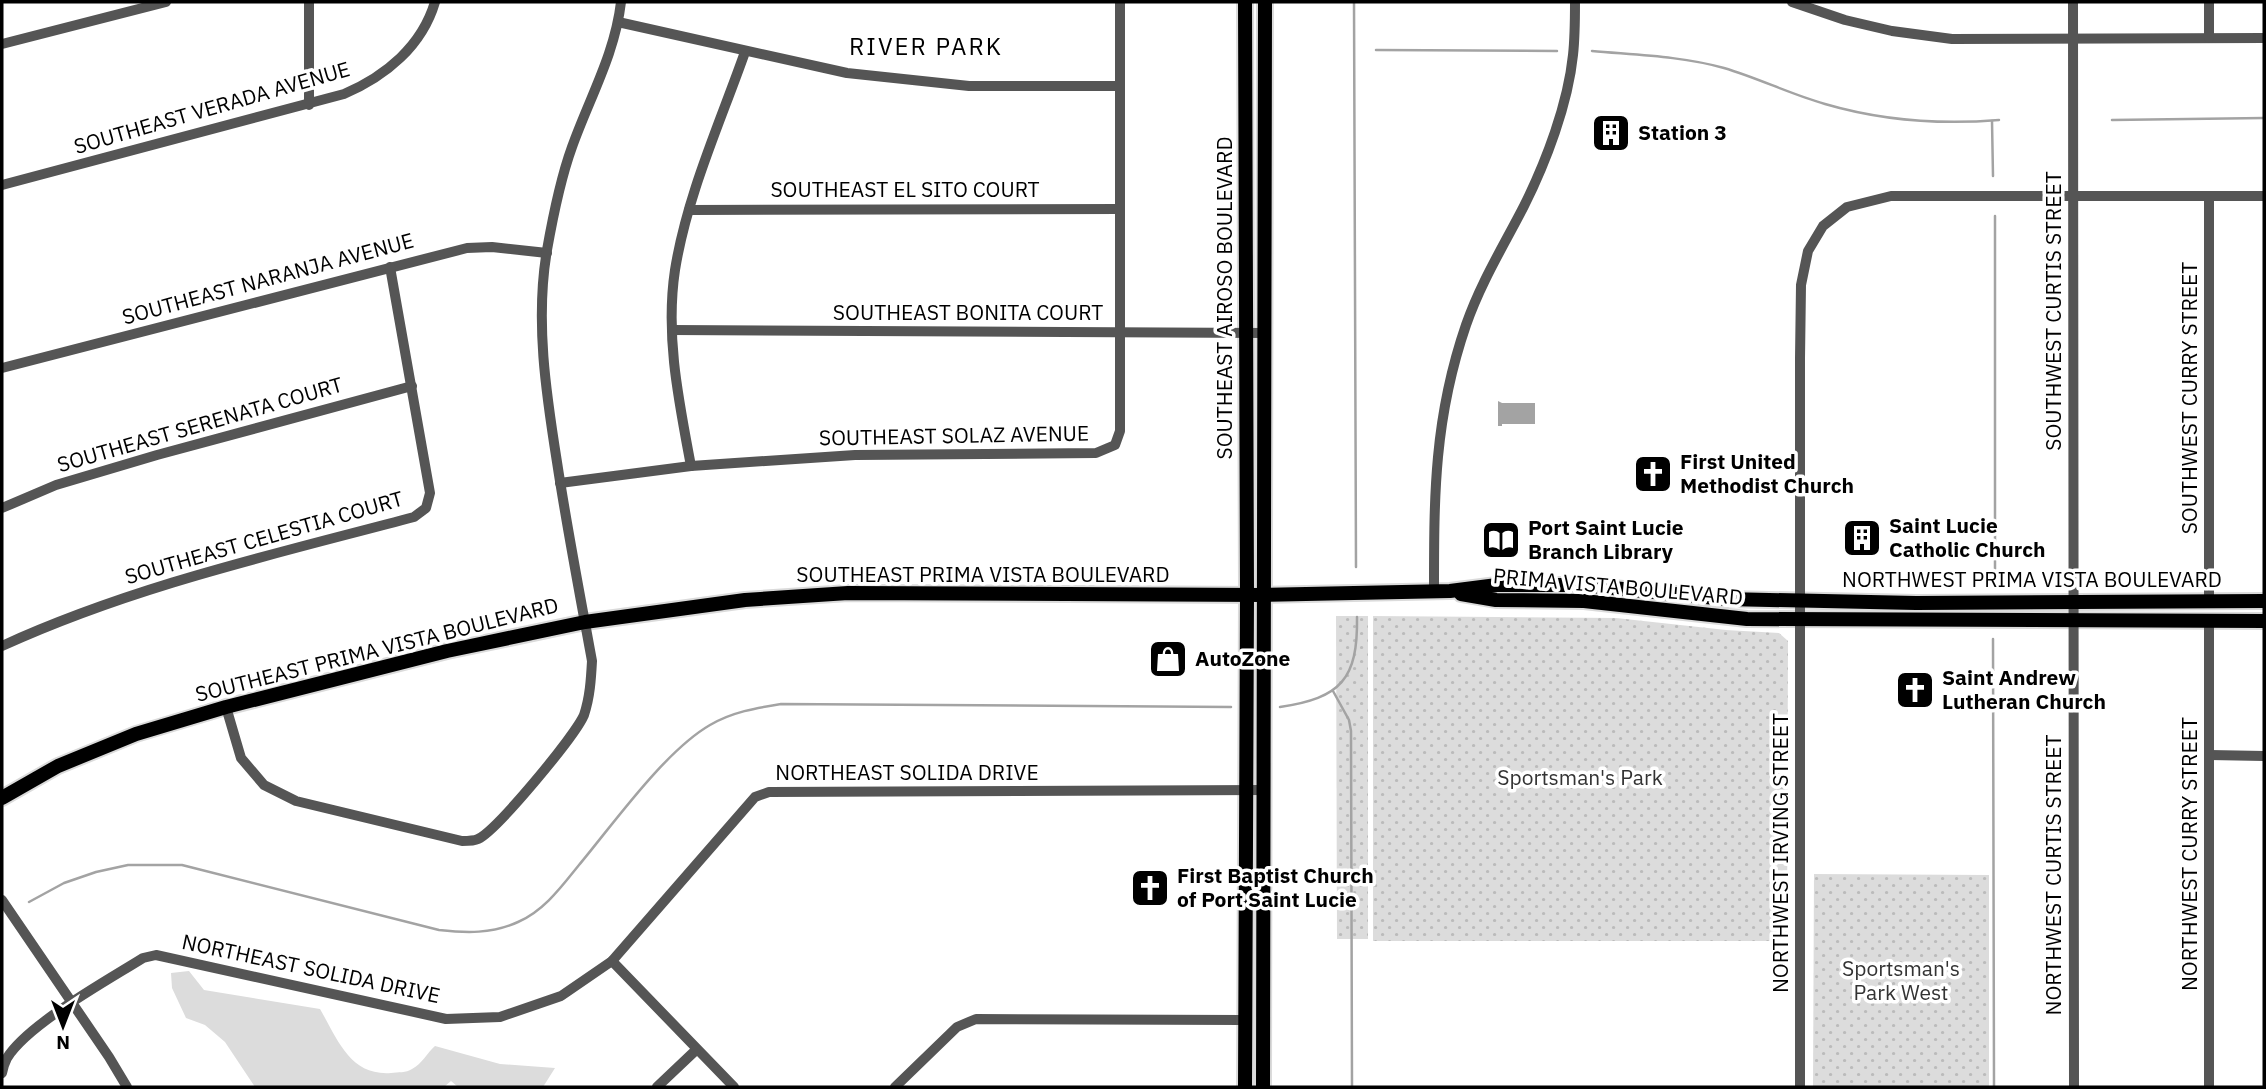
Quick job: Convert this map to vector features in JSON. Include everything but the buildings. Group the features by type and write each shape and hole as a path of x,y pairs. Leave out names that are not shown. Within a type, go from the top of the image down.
{"main road":[{"name":"SOUTHEAST AIROSO BOULEVARD","path":"1245,2 1245,1087"},
{"name":"SOUTHEAST AIROSO BOULEVARD","path":"1264,1087 1265,2"},
{"path":"1245,145 1265,145"},
{"name":"PRIMA VISTA BOULEVARD","path":"1450,591 1497,585 1597,585 1726,599 1800,600"},
{"name":"SOUTHEAST PRIMA VISTA BOULEVARD","path":"2,798 58,766 125,739 226,707 447,650 585,622 745,600 848,593 1264,595 1450,591"},
{"name":"PRIMA VISTA BOULEVARD","path":"1450,591 1496,600 1582,601 1747,619 1800,620"},
{"name":"NORTHWEST PRIMA VISTA BOULEVARD","path":"1800,600 1916,603 2264,601"},
{"name":"NORTHWEST PRIMA VISTA BOULEVARD","path":"1800,620 2264,621"}],"street":[{"path":"2,44 166,2"},
{"path":"309,2 309,104"},
{"name":"SOUTHEAST VERADA AVENUE","path":"2,185 344,94 369,83 402,57 429,20 435,2"},
{"path":"226,707 241,758 264,785 296,801 462,841 477,839 494,826 571,738 584,715 591,686 592,661 547,403 542,326 547,253 555,209 571,149 608,58 621,2"},
{"name":"SOUTHEAST SOLAZ AVENUE","path":"560,483 691,467 855,455 1096,453 1115,445 1120,431 1120,2"},
{"path":"1434,592 1435,476 1449,381 1479,293 1525,204 1554,131 1574,53 1575,2"},
{"path":"1792,2 1845,20 1940,38 2264,38"},
{"name":"SOUTHWEST CURTIS STREET","path":"2073,2 2073,620"},
{"path":"2209,2 2209,38"},
{"path":"618,22 847,73 970,86 1120,86"},
{"path":"691,467 676,384 672,330 675,271 689,210 745,52"},
{"name":"NORTHWEST IRVING STREET","path":"1800,1087 1801,285 1808,251 1823,226 1847,207 1892,195 2073,195"},
{"path":"2073,195 2264,196"},
{"name":"SOUTHWEST CURRY STREET","path":"2209,196 2209,600"},
{"name":"SOUTHEAST EL SITO COURT","path":"689,210 1120,209"},
{"name":"SOUTHEAST NARANJA AVENUE","path":"2,368 467,248 492,247 547,253"},
{"name":"SOUTHEAST CELESTIA COURT","path":"2,646 95,607 210,571 414,517 426,508 430,493 390,267"},
{"name":"SOUTHEAST BONITA COURT","path":"672,330 1265,332"},
{"name":"SOUTHEAST SERENATA COURT","path":"2,508 81,477 412,386"},
{"name":"NORTHWEST CURTIS STREET","path":"2073,620 2074,1087"},
{"name":"NORTHWEST CURRY STREET","path":"2209,622 2209,1087"},
{"path":"2210,755 2264,756"},
{"name":"NORTHEAST SOLIDA DRIVE","path":"2,1073 7,1058 26,1037 72,1003 143,958 156,955 446,1018 500,1017 561,996 612,961 755,797 769,792 1264,790"},
{"path":"2,900 127,1087"},
{"path":"612,961 734,1087"},
{"path":"898,1086 957,1027 976,1019 1243,1020"},
{"path":"657,1087 696,1050"}],"green space":[{"path":"1336,616 1368,616 1368,939 1337,939"},
{"name":"Sportsman's Park","path":"1373,616 1616,618 1779,633 1788,641 1787,941 1373,941"},
{"name":"Sportsman's Park West","path":"1814,874 1989,875 1989,1087 1813,1087"},
{"path":"189,971 204,990 320,1009 347,1054 365,1069 405,1072 419,1064 435,1046 500,1064 555,1068 543,1087 458,1087 451,1081 444,1087 255,1087 225,1042 205,1025 186,1018 172,988 171,973"}],"shaded area":[{"path":"1498,401 1535,403 1535,424 1498,426"}],"waterway":[{"path":"1354,2 1356,567"},
{"path":"1376,50 1557,51"},
{"path":"1592,51 1658,56 1708,64 1812,100 1889,118 1932,122 1999,120"},
{"path":"2112,120 2264,118"},
{"path":"1992,121 1993,176"},
{"path":"1995,216 1995,582"},
{"path":"1280,707 1318,698 1342,682 1354,656 1357,617"},
{"path":"1993,639 1994,1087"},
{"path":"1333,691 1349,720 1351,731 1352,1087"},
{"path":"29,902 64,883 96,872 128,865 182,865 439,930 489,931 518,922 544,905 675,752 710,725 736,714 781,704 1231,707"}],"place":[{"name":"Station 3","path":"1611,133"},
{"name":"First United Methodist Church","path":"1653,474"},
{"name":"Saint Lucie Catholic Church","path":"1862,538"},
{"name":"Port Saint Lucie Branch Library","path":"1501,540"},
{"name":"AutoZone","path":"1168,659"},
{"name":"Saint Andrew Lutheran Church","path":"1915,690"},
{"name":"First Baptist Church of Port Saint Lucie","path":"1150,888"}],"district":[{"name":"RIVER PARK","path":"926,47"}]}
